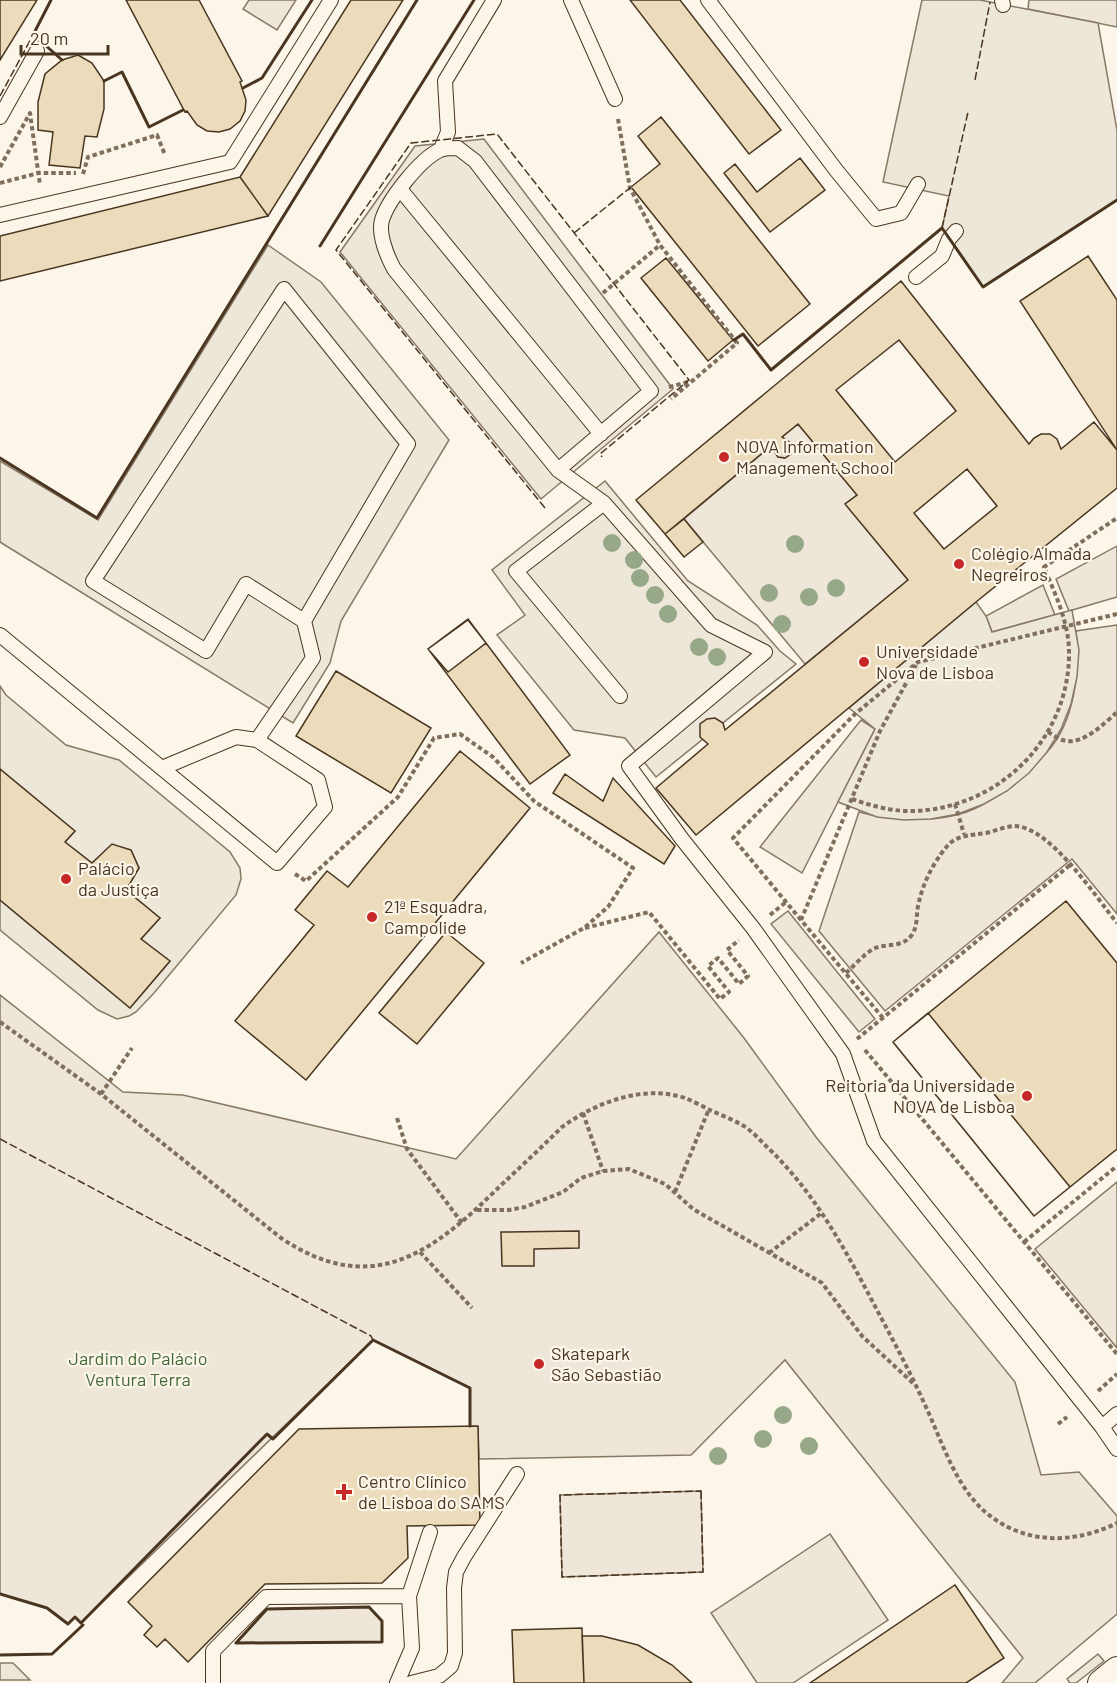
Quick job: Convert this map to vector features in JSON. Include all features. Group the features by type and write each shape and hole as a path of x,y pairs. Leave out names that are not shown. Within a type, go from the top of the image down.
{"street":[{"path":"1101,1683 1117,1670"}],"lane":[{"path":"0,215 230,162 331,0"},
{"path":"441,149 448,132 445,81 494,0"},
{"path":"571,0 615,99"},
{"path":"708,0 836,170 876,219 901,213 918,184"},
{"path":"0,117 37,51"},
{"path":"558,470 651,391 475,160 458,148 441,149 421,163 400,189 381,221 384,249 394,269 558,470 604,503 711,625 765,652 629,766 682,839 753,928 843,1054 874,1140 1102,1427 1117,1449"},
{"path":"400,189 601,434"},
{"path":"916,277 942,256 949,239 956,231"},
{"path":"257,740 313,658 304,621 408,444 284,289 93,581 207,651 246,585 304,621"},
{"path":"604,503 516,571 620,696"},
{"path":"0,635 162,768 277,862 325,807 318,780 257,740 236,737 162,768"},
{"path":"1102,1427 1117,1414"},
{"path":"411,1683 439,1676 451,1666 454,1653 456,1572 517,1474"},
{"path":"397,1683 412,1648 409,1596 430,1532"},
{"path":"213,1683 213,1652 266,1598 409,1596"}],"path":[{"path":"615,99 630,188 660,245 737,343 690,384"},
{"path":"0,167 30,113 43,206"},
{"path":"0,183 39,172 84,174 88,157 157,135 172,175"},
{"path":"614,284 660,245"},
{"path":"852,799 904,811 930,810 980,795 1002,783 1022,766 1039,747 1048,732 1062,701 1067,675 1069,650 1066,625 1044,567 1117,518"},
{"path":"883,1018 733,838 855,714 918,662 1117,614"},
{"path":"801,920 880,731 918,662"},
{"path":"1048,732 1065,741 1079,738 1088,735 1117,712"},
{"path":"277,862 306,881 398,797 434,738 460,734 493,757 534,801 633,868 608,906 584,928 521,963"},
{"path":"956,804 964,834"},
{"path":"846,973 871,950 908,940 913,934 922,892 934,865 952,841 964,834 1014,826 1030,830 1046,839 1059,851 1117,923"},
{"path":"857,1040 1070,865"},
{"path":"584,928 649,912 720,999 729,992 708,966 718,958 739,984 748,976 727,950"},
{"path":"0,1022 101,1094 281,1238 319,1259 352,1266 382,1265 420,1252 462,1223 562,1127 583,1113 613,1100 655,1094 684,1098 744,1125 785,1164 823,1212 850,1258 970,1497 992,1518 1019,1532 1043,1538 1074,1538 1101,1531 1117,1523"},
{"path":"101,1094 132,1048"},
{"path":"864,1049 1117,1354"},
{"path":"675,1192 708,1109"},
{"path":"583,1113 603,1171"},
{"path":"397,1118 407,1149 462,1223"},
{"path":"1024,1242 1117,1166"},
{"path":"476,1210 509,1210 525,1207 563,1192 581,1178 603,1171 629,1169 665,1184 693,1209 822,1283 862,1336 916,1386"},
{"path":"769,1253 823,1212"},
{"path":"420,1252 472,1308"}],"green space":[{"path":"249,0 296,0 277,30 243,9"},
{"path":"1029,0 1117,0 1117,27 1028,9"},
{"path":"798,424 857,495 846,504 908,580 805,664 684,519 771,446 778,457 789,456 793,446 782,437"},
{"path":"1117,546 1117,597 1069,611 1056,579"},
{"path":"1043,585 1055,615 992,632 986,616"},
{"path":"1117,625 1117,914 1072,859 885,1011 819,931 859,812 889,818 940,818 972,810 989,801 1034,764 1056,741 1069,712 1073,696 1077,662 1076,631"},
{"path":"861,720 875,729 802,873 760,847"},
{"name":"Jardim do Palácio Ventura Terra","path":"659,932 744,1038 816,1137 1015,1382 1041,1475 1079,1472 1117,1516 1117,1614 1035,1683 1002,1683 1023,1658 785,1360 691,1455 479,1459 478,1427 470,1426 470,1388 373,1340 81,1623 75,1617 68,1624 47,1608 0,1594 0,995 123,1092 183,1095 456,1159"},
{"path":"1117,1182 1117,1348 1035,1249"},
{"path":"701,1491 703,1572 562,1577 560,1495"},
{"path":"830,1534 888,1620 793,1683 757,1683 711,1613"},
{"path":"369,1607 382,1621 382,1642 236,1643 267,1609"}],"shaded area":[{"path":"922,0 980,0 1098,23 1117,130 1117,200 983,287 942,228 949,196 883,182"},
{"path":"484,139 673,389 541,499 340,252 415,146"},
{"path":"268,245 321,282 449,440 341,621 330,663 293,723 0,542 0,461 98,520"},
{"path":"605,481 688,581 757,625 780,651 796,664 656,777 625,738 574,730 497,635 525,615 492,570"},
{"path":"976,602 986,616 992,632 1072,610 1079,650 1077,677 1071,704 1061,729 1047,752 1029,773 1007,791 984,804 958,814 931,819 904,820 877,817 838,802 875,729 849,708"},
{"path":"0,686 6,695 66,745 119,760 230,852 240,868 241,879 236,895 154,993 129,1016 117,1019 98,1010 0,930 0,900 130,1008 170,961 141,939 160,918 126,890 139,868 131,850 112,845 92,863 65,842 75,831 0,769"},
{"path":"788,911 875,1019 859,1032 771,924"},
{"path":"1098,1654 1104,1661 1076,1683 1070,1683 1067,1679"},
{"path":"0,1663 13,1663 30,1680 0,1680"}],"building":[{"path":"0,0 37,0 0,60"},
{"path":"126,0 199,0 242,81 240,82 246,100 245,111 240,121 230,129 219,132 207,131 197,125 187,111 185,112"},
{"path":"351,0 403,0 268,216 240,177"},
{"path":"630,0 680,0 781,130 749,154"},
{"path":"78,55 92,63 104,81 104,109 97,137 85,136 80,168 49,165 53,132 38,130 38,102 45,74 62,60"},
{"path":"661,117 810,304 758,346 631,187 660,164 638,136"},
{"path":"800,158 825,190 770,232 724,173 735,164 757,192"},
{"path":"240,177 268,216 0,281 0,236"},
{"path":"1088,256 1117,300 1117,450 1020,301"},
{"path":"666,258 733,340 708,361 641,278"},
{"name":"Colégio Almada Negreiros","path":"901,281 1029,444 1041,434 1050,434 1057,439 1061,449 1094,422 1117,450 1117,488 696,835 656,788 708,744 700,737 700,724 707,719 715,718 723,723 725,730 908,580 845,504 857,495 798,424 782,437 792,444 791,454 785,458 778,457 771,446 665,534 636,500","holes":["899,340 956,411 895,462 836,390","967,469 997,506 944,549 914,513"]},
{"path":"684,519 703,542 684,557 665,534"},
{"path":"468,619 570,755 530,784 428,649"},
{"path":"468,620 486,643 448,672 428,649"},
{"path":"336,671 431,728 391,793 296,736"},
{"name":"21ª Esquadra, Campolide","path":"460,751 530,808 306,1080 235,1021 314,925 295,910 327,871 348,887"},
{"name":"Palácio da Justiça","path":"0,769 75,831 65,842 92,863 112,844 131,850 139,868 126,890 160,918 141,939 170,961 130,1008 0,900"},
{"path":"565,774 603,801 613,778 675,846 664,864 553,793"},
{"name":"Reitoria da Universidade NOVA de Lisboa","path":"1066,901 1117,963 1117,1149 1034,1216 893,1042"},
{"path":"446,932 484,963 417,1044 379,1013"},
{"path":"928,1013 1070,1187 1034,1216 893,1042"},
{"path":"579,1231 579,1248 534,1249 534,1266 502,1266 501,1232"},
{"path":"478,1426 480,1525 407,1526 408,1558 382,1583 265,1584 188,1662 165,1639 157,1647 144,1635 152,1626 128,1602 299,1429"},
{"path":"955,1585 1004,1658 966,1683 810,1683"},
{"path":"582,1628 584,1683 514,1683 512,1630"},
{"path":"582,1636 602,1636 638,1645 672,1665 692,1683 584,1683"}],"fence":[{"path":"975,80 990,2"},
{"path":"0,96 32,37"},
{"path":"942,228 968,112"},
{"path":"545,508 336,250 411,143 497,134 689,380 600,454 602,457"},
{"path":"574,233 631,187"},
{"path":"0,1139 371,1336 373,1340 273,1439 267,1434 81,1623 75,1617 68,1624 47,1608 0,1594"},
{"path":"701,1491 703,1572 562,1577 560,1495 701,1491"}],"wall":[{"path":"51,0 32,37 62,60"},
{"path":"243,88 262,78 312,0"},
{"path":"0,458 97,518 417,0"},
{"path":"320,246 474,0"},
{"path":"104,81 122,72 149,127 183,110"},
{"path":"734,340 743,334 771,370 942,228 983,287 1117,200"},
{"path":"0,1594 47,1608 68,1624 75,1617 81,1623 267,1434 273,1439 373,1340 470,1388 470,1426"},
{"path":"369,1607 382,1621 382,1642 236,1643 267,1609 369,1607"},
{"path":"0,1655 52,1654 83,1625"}],"place":[{"name":"NOVA Information Management School","path":"724,457"},
{"name":"Colégio Almada Negreiros","path":"959,564"},
{"name":"Universidade Nova de Lisboa","path":"864,662"},
{"name":"Palácio da Justiça","path":"66,879"},
{"name":"21ª Esquadra, Campolide","path":"372,917"},
{"name":"Reitoria da Universidade NOVA de Lisboa","path":"1027,1096"},
{"name":"Skatepark São Sebastião","path":"539,1364"},
{"name":"Centro Clínico de Lisboa do SAMS","path":"344,1492"}]}
